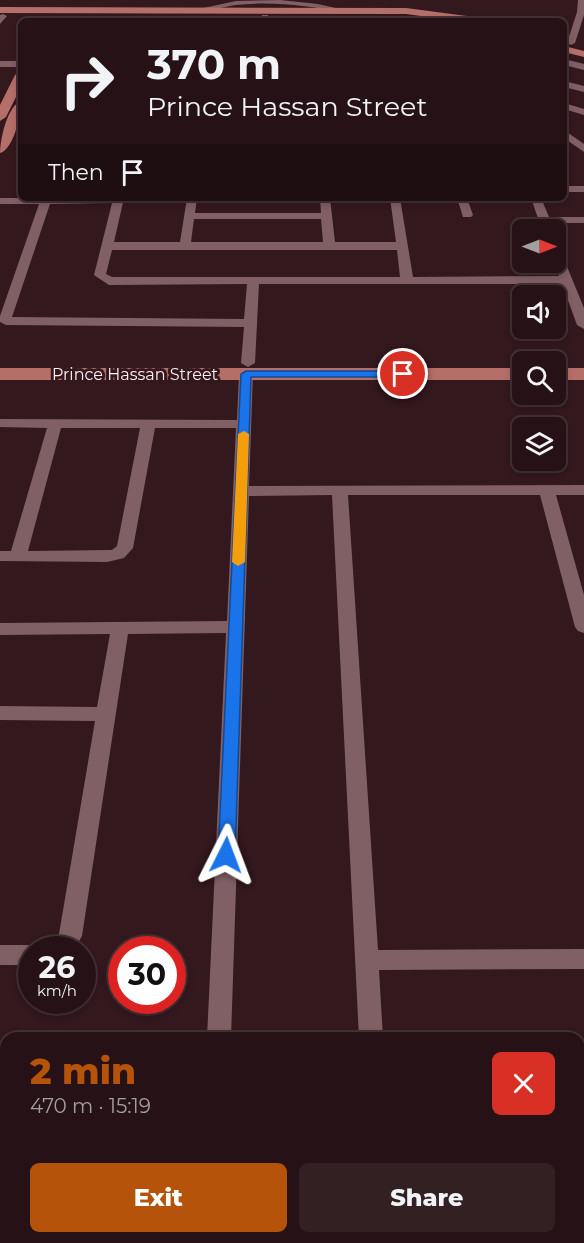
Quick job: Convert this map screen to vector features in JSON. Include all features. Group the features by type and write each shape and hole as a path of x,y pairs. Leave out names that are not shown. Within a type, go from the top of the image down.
{"main road":[{"path":"58,16 198,10 406,11 459,18"},
{"path":"1,16 196,18"},
{"path":"307,18 390,16 413,18"},
{"path":"567,45 584,47"},
{"path":"567,46 584,54"},
{"path":"0,117 18,81"},
{"path":"0,149 18,111"},
{"name":"Prince Hassan Street","path":"0,363 512,374"},
{"name":"Prince Hassan Street","path":"0,374 512,363"},
{"path":"566,363 584,363"},
{"path":"566,374 584,374"}],"street":[{"path":"567,43 581,12 582,0"},
{"path":"198,10 257,1 286,1 345,11"},
{"path":"567,63 584,67"},
{"path":"0,64 18,64"},
{"path":"567,85 584,89"},
{"path":"567,107 584,112"},
{"path":"567,135 584,149"},
{"path":"567,189 584,189"},
{"path":"0,201 45,201 4,320 6,321 249,322"},
{"path":"118,201 109,246 100,275 109,281 567,280"},
{"path":"185,245 192,201"},
{"path":"325,201 329,246"},
{"path":"395,201 407,280"},
{"path":"463,201 467,215"},
{"path":"537,201 544,219"},
{"path":"190,216 327,216"},
{"path":"566,222 584,220"},
{"path":"109,246 401,246"},
{"path":"564,273 584,324"},
{"path":"219,1032 244,424 253,282"},
{"path":"0,423 244,424"},
{"path":"18,556 55,424"},
{"path":"0,556 107,557 118,554 125,548 148,424"},
{"path":"340,490 371,1032"},
{"path":"547,490 584,627"},
{"path":"241,491 584,490"},
{"path":"0,629 236,627"},
{"path":"70,936 120,628"},
{"path":"0,713 106,714"},
{"path":"0,955 18,955"},
{"path":"367,960 584,959"}],"slow traffic":[{"path":"238,562 244,434"}],"route":[{"path":"226,855 246,374 403,374"}]}
